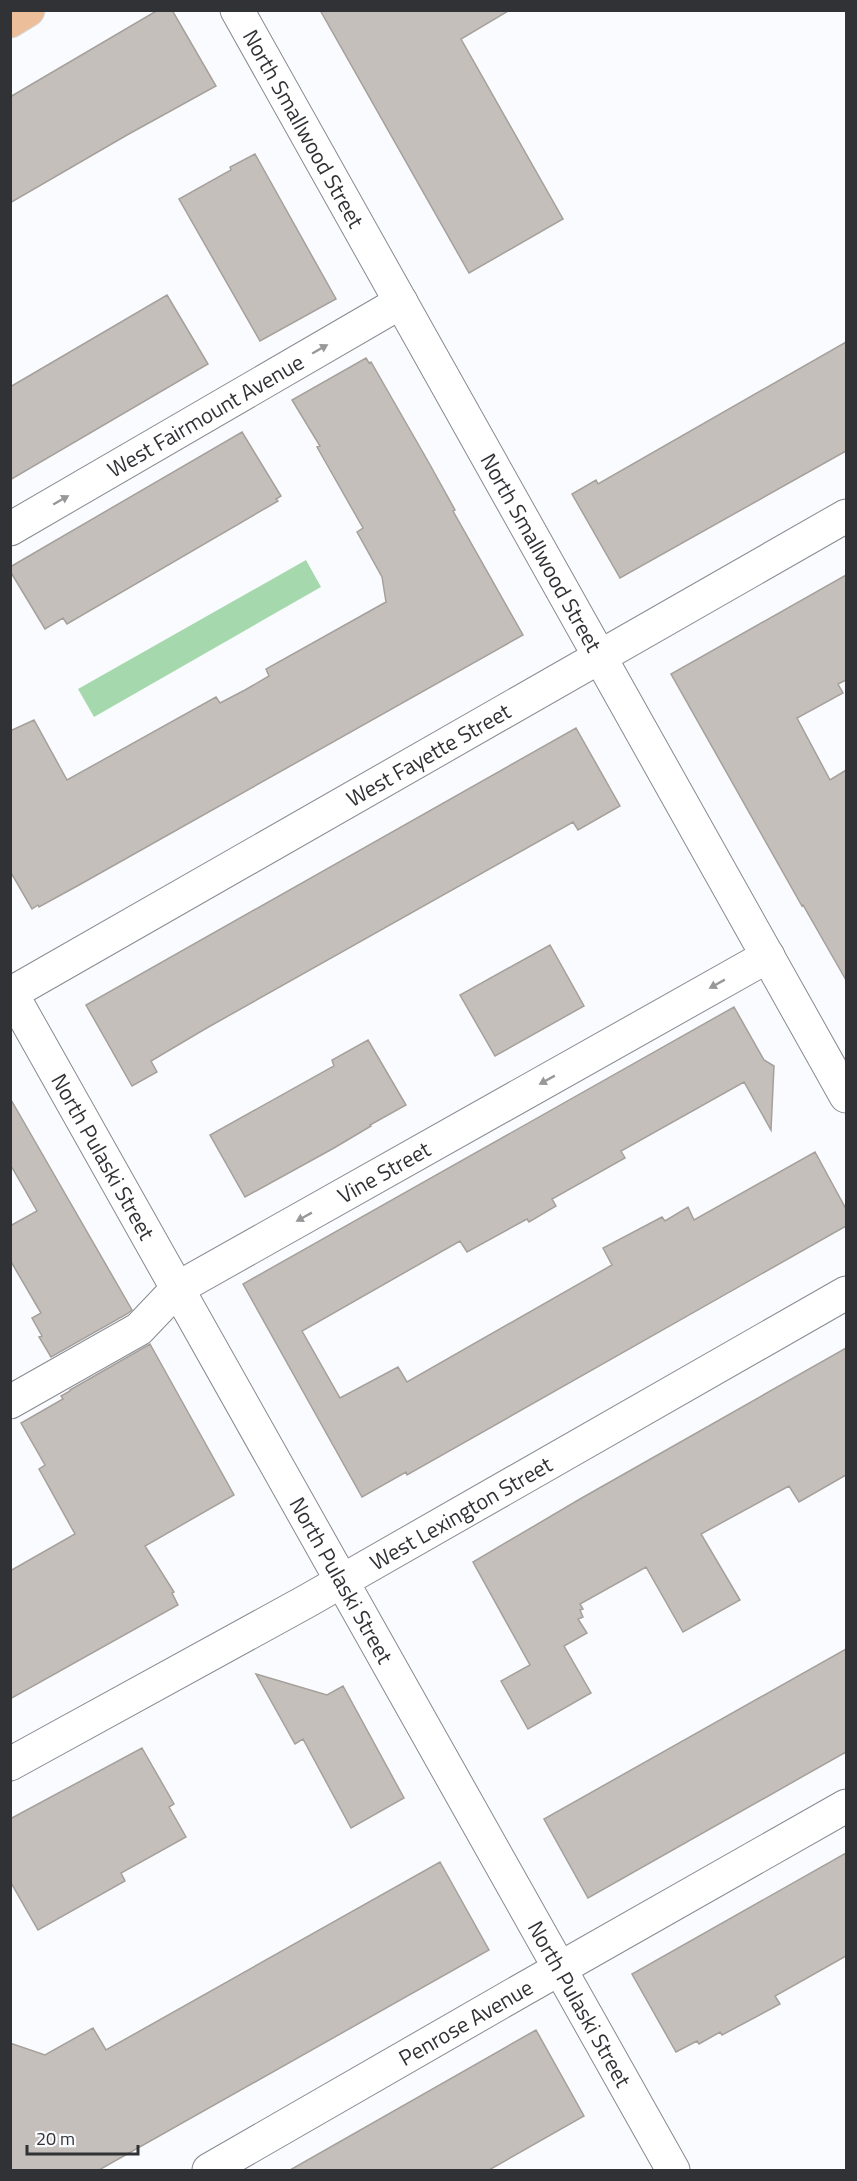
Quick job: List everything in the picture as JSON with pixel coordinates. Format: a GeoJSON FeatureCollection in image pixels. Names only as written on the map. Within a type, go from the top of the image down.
{"type":"FeatureCollection","features":[{"type":"Feature","properties":{"kind":"main road"},"geometry":{"type":"LineString","coordinates":[[10,21],[28,10]]}},
{"type":"Feature","properties":{"kind":"street","name":"North Smallwood Street"},"geometry":{"type":"LineString","coordinates":[[237,10],[846,1096]]}},
{"type":"Feature","properties":{"kind":"street","name":"West Fairmount Avenue"},"geometry":{"type":"LineString","coordinates":[[10,529],[401,302]]}},
{"type":"Feature","properties":{"kind":"street","name":"West Fayette Street"},"geometry":{"type":"LineString","coordinates":[[11,993],[846,516]]}},
{"type":"Feature","properties":{"kind":"street","name":"Vine Street"},"geometry":{"type":"LineString","coordinates":[[10,1402],[139,1329],[178,1288],[768,956]]}},
{"type":"Feature","properties":{"kind":"street","name":"North Pulaski Street"},"geometry":{"type":"LineString","coordinates":[[11,993],[673,2170]]}},
{"type":"Feature","properties":{"kind":"street","name":"West Lexington Street"},"geometry":{"type":"LineString","coordinates":[[10,1764],[342,1581],[846,1293]]}},
{"type":"Feature","properties":{"kind":"street","name":"Penrose Avenue"},"geometry":{"type":"LineString","coordinates":[[209,2170],[846,1806]]}},
{"type":"Feature","properties":{"kind":"green space"},"geometry":{"type":"Polygon","coordinates":[[[306,560],[321,587],[94,717],[78,689],[306,560]]]}},
{"type":"Feature","properties":{"kind":"building"},"geometry":{"type":"Polygon","coordinates":[[[158,10],[172,10],[216,86],[10,203],[10,97],[158,10]]]}},
{"type":"Feature","properties":{"kind":"building"},"geometry":{"type":"Polygon","coordinates":[[[320,10],[510,10],[461,39],[563,219],[469,273],[320,10]]]}},
{"type":"Feature","properties":{"kind":"building"},"geometry":{"type":"Polygon","coordinates":[[[255,154],[336,299],[260,341],[179,199],[255,154]]]}},
{"type":"Feature","properties":{"kind":"building"},"geometry":{"type":"Polygon","coordinates":[[[167,295],[208,364],[10,480],[10,387],[167,295]]]}},
{"type":"Feature","properties":{"kind":"building"},"geometry":{"type":"Polygon","coordinates":[[[846,342],[846,451],[620,578],[572,494],[596,480],[598,484],[846,342]]]}},
{"type":"Feature","properties":{"kind":"building"},"geometry":{"type":"Polygon","coordinates":[[[366,358],[369,363],[371,362],[429,463],[455,510],[453,511],[523,635],[79,885],[32,909],[10,871],[10,731],[34,720],[67,780],[216,697],[220,703],[245,690],[269,676],[266,669],[386,602],[382,577],[357,532],[363,528],[317,447],[320,446],[292,400],[366,358]]]}},
{"type":"Feature","properties":{"kind":"building"},"geometry":{"type":"Polygon","coordinates":[[[242,432],[281,496],[276,499],[278,501],[67,624],[63,618],[45,629],[10,571],[10,567],[242,432]]]}},
{"type":"Feature","properties":{"kind":"building"},"geometry":{"type":"Polygon","coordinates":[[[846,575],[846,680],[838,684],[843,693],[797,718],[830,780],[846,770],[846,980],[671,674],[846,575]]]}},
{"type":"Feature","properties":{"kind":"building"},"geometry":{"type":"Polygon","coordinates":[[[576,728],[620,806],[578,830],[573,822],[205,1029],[151,1061],[157,1072],[132,1086],[86,1005],[576,728]]]}},
{"type":"Feature","properties":{"kind":"building"},"geometry":{"type":"Polygon","coordinates":[[[550,945],[584,1006],[495,1056],[460,995],[550,945]]]}},
{"type":"Feature","properties":{"kind":"building"},"geometry":{"type":"Polygon","coordinates":[[[734,1007],[764,1060],[774,1066],[771,1130],[744,1082],[621,1151],[625,1158],[552,1199],[556,1206],[529,1222],[527,1219],[467,1252],[460,1241],[302,1331],[340,1398],[398,1367],[407,1382],[612,1265],[603,1248],[662,1217],[665,1221],[688,1207],[694,1220],[815,1152],[846,1209],[846,1226],[407,1475],[406,1472],[362,1497],[243,1284],[734,1007]]]}},
{"type":"Feature","properties":{"kind":"building"},"geometry":{"type":"Polygon","coordinates":[[[368,1040],[406,1105],[245,1197],[210,1135],[334,1066],[332,1060],[368,1040]]]}},
{"type":"Feature","properties":{"kind":"building"},"geometry":{"type":"Polygon","coordinates":[[[10,1098],[132,1310],[51,1357],[39,1337],[42,1336],[32,1318],[41,1313],[10,1260],[10,1226],[37,1211],[10,1164],[10,1098]]]}},
{"type":"Feature","properties":{"kind":"building"},"geometry":{"type":"Polygon","coordinates":[[[150,1344],[234,1495],[145,1546],[174,1592],[172,1593],[178,1605],[10,1699],[10,1571],[75,1534],[39,1469],[45,1465],[21,1423],[63,1399],[61,1396],[70,1390],[150,1344]]]}},
{"type":"Feature","properties":{"kind":"building"},"geometry":{"type":"Polygon","coordinates":[[[846,1348],[846,1475],[799,1502],[789,1486],[701,1534],[740,1600],[683,1632],[646,1567],[580,1604],[583,1617],[578,1619],[587,1633],[564,1646],[591,1693],[528,1729],[501,1681],[530,1665],[473,1562],[846,1348]]]}},
{"type":"Feature","properties":{"kind":"building"},"geometry":{"type":"Polygon","coordinates":[[[846,1649],[846,1752],[588,1898],[544,1819],[846,1649]]]}},
{"type":"Feature","properties":{"kind":"building"},"geometry":{"type":"Polygon","coordinates":[[[256,1674],[327,1695],[343,1686],[404,1798],[351,1828],[303,1739],[295,1744],[256,1674]]]}},
{"type":"Feature","properties":{"kind":"building"},"geometry":{"type":"Polygon","coordinates":[[[142,1748],[174,1804],[169,1807],[186,1837],[121,1873],[125,1881],[38,1930],[10,1881],[10,1819],[142,1748]]]}},
{"type":"Feature","properties":{"kind":"building"},"geometry":{"type":"Polygon","coordinates":[[[846,1853],[846,1956],[775,1996],[780,2004],[722,2035],[720,2032],[699,2044],[697,2041],[676,2052],[632,1974],[846,1853]]]}},
{"type":"Feature","properties":{"kind":"building"},"geometry":{"type":"Polygon","coordinates":[[[440,1862],[489,1950],[99,2170],[10,2170],[10,2043],[45,2055],[93,2028],[106,2050],[440,1862]]]}},
{"type":"Feature","properties":{"kind":"building"},"geometry":{"type":"Polygon","coordinates":[[[536,2030],[584,2116],[489,2170],[290,2170],[536,2030]]]}}]}
